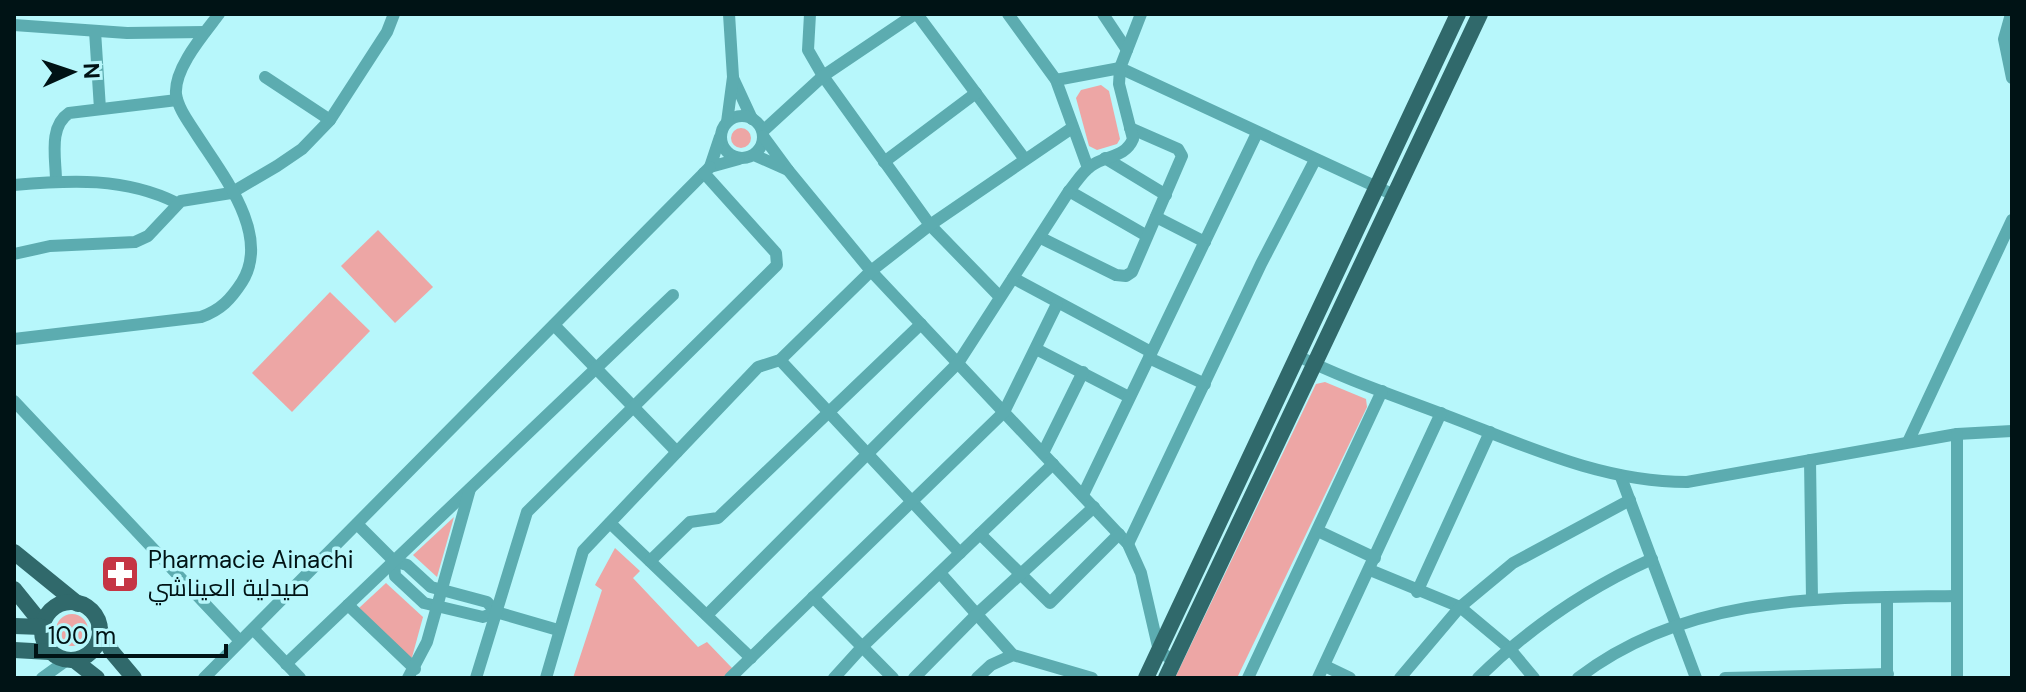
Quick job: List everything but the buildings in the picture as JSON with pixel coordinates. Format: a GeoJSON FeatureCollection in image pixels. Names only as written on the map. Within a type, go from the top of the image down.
{"type":"FeatureCollection","features":[{"type":"Feature","properties":{"kind":"main road"},"geometry":{"type":"LineString","coordinates":[[1146,678],[1458,14]]}},
{"type":"Feature","properties":{"kind":"main road"},"geometry":{"type":"LineString","coordinates":[[1170,673],[1480,14]]}},
{"type":"Feature","properties":{"kind":"main road"},"geometry":{"type":"LineString","coordinates":[[14,552],[35,572],[92,612],[126,675]]}},
{"type":"Feature","properties":{"kind":"main road"},"geometry":{"type":"LineString","coordinates":[[35,572],[15,590],[42,626]]}},
{"type":"Feature","properties":{"kind":"main road"},"geometry":{"type":"LineString","coordinates":[[78,604],[60,604],[46,616],[42,626],[43,640],[61,656],[97,678]]}},
{"type":"Feature","properties":{"kind":"main road"},"geometry":{"type":"LineString","coordinates":[[14,626],[42,626]]}},
{"type":"Feature","properties":{"kind":"main road"},"geometry":{"type":"LineString","coordinates":[[14,650],[61,656],[90,652],[99,628]]}},
{"type":"Feature","properties":{"kind":"street"},"geometry":{"type":"LineString","coordinates":[[14,339],[192,319],[221,308],[244,278],[254,249],[231,193],[177,100],[177,84],[182,71],[219,14]]}},
{"type":"Feature","properties":{"kind":"street"},"geometry":{"type":"LineString","coordinates":[[14,185],[56,181],[139,186],[177,203],[231,193],[302,149],[330,120],[387,32],[394,14]]}},
{"type":"Feature","properties":{"kind":"street"},"geometry":{"type":"LineString","coordinates":[[204,678],[707,170],[724,128],[733,77],[729,14]]}},
{"type":"Feature","properties":{"kind":"street"},"geometry":{"type":"LineString","coordinates":[[810,14],[808,50],[823,76],[930,225],[1000,297]]}},
{"type":"Feature","properties":{"kind":"street"},"geometry":{"type":"LineString","coordinates":[[754,155],[763,134],[823,76],[916,14],[1024,158]]}},
{"type":"Feature","properties":{"kind":"street"},"geometry":{"type":"LineString","coordinates":[[1008,14],[1056,80],[1088,168]]}},
{"type":"Feature","properties":{"kind":"street"},"geometry":{"type":"LineString","coordinates":[[1103,14],[1127,50]]}},
{"type":"Feature","properties":{"kind":"street"},"geometry":{"type":"LineString","coordinates":[[707,615],[958,363],[1069,191],[1088,168],[1105,158],[1123,153],[1129,147],[1133,139],[1119,84],[1120,68],[1141,14]]}},
{"type":"Feature","properties":{"kind":"street"},"geometry":{"type":"LineString","coordinates":[[2011,14],[2004,39],[2012,78]]}},
{"type":"Feature","properties":{"kind":"street"},"geometry":{"type":"LineString","coordinates":[[14,25],[95,31],[205,32]]}},
{"type":"Feature","properties":{"kind":"street"},"geometry":{"type":"LineString","coordinates":[[95,31],[100,109]]}},
{"type":"Feature","properties":{"kind":"street"},"geometry":{"type":"LineString","coordinates":[[1056,80],[1120,68],[1394,195]]}},
{"type":"Feature","properties":{"kind":"street"},"geometry":{"type":"LineString","coordinates":[[265,77],[330,120]]}},
{"type":"Feature","properties":{"kind":"street"},"geometry":{"type":"LineString","coordinates":[[733,77],[752,119],[788,170],[871,271],[1124,539],[1141,573],[1159,651],[1170,673]]}},
{"type":"Feature","properties":{"kind":"street"},"geometry":{"type":"LineString","coordinates":[[884,162],[976,93]]}},
{"type":"Feature","properties":{"kind":"street"},"geometry":{"type":"LineString","coordinates":[[56,181],[56,132],[60,119],[69,113],[177,100]]}},
{"type":"Feature","properties":{"kind":"street"},"geometry":{"type":"LineString","coordinates":[[724,128],[739,116],[752,119]]}},
{"type":"Feature","properties":{"kind":"street"},"geometry":{"type":"LineString","coordinates":[[724,128],[728,153],[740,159]]}},
{"type":"Feature","properties":{"kind":"street"},"geometry":{"type":"LineString","coordinates":[[546,678],[583,551],[758,367],[780,360],[871,271],[930,225],[1072,128]]}},
{"type":"Feature","properties":{"kind":"street"},"geometry":{"type":"LineString","coordinates":[[1041,238],[1123,276],[1132,272],[1180,167],[1181,152],[1130,128]]}},
{"type":"Feature","properties":{"kind":"street"},"geometry":{"type":"LineString","coordinates":[[1083,495],[1257,133]]}},
{"type":"Feature","properties":{"kind":"street"},"geometry":{"type":"LineString","coordinates":[[707,170],[754,155],[788,170]]}},
{"type":"Feature","properties":{"kind":"street"},"geometry":{"type":"LineString","coordinates":[[1105,158],[1166,195]]}},
{"type":"Feature","properties":{"kind":"street"},"geometry":{"type":"LineString","coordinates":[[980,534],[1050,603],[1124,539],[1205,384],[1261,264],[1315,160]]}},
{"type":"Feature","properties":{"kind":"street"},"geometry":{"type":"LineString","coordinates":[[476,678],[527,512],[775,269],[778,261],[776,253],[707,170]]}},
{"type":"Feature","properties":{"kind":"street"},"geometry":{"type":"LineString","coordinates":[[1069,191],[1147,236]]}},
{"type":"Feature","properties":{"kind":"street"},"geometry":{"type":"LineString","coordinates":[[14,254],[50,246],[135,242],[152,232],[177,203]]}},
{"type":"Feature","properties":{"kind":"street"},"geometry":{"type":"LineString","coordinates":[[1156,217],[1205,242]]}},
{"type":"Feature","properties":{"kind":"street"},"geometry":{"type":"LineString","coordinates":[[1908,442],[2011,222]]}},
{"type":"Feature","properties":{"kind":"street"},"geometry":{"type":"LineString","coordinates":[[1013,278],[1205,384]]}},
{"type":"Feature","properties":{"kind":"street"},"geometry":{"type":"LineString","coordinates":[[286,664],[673,295]]}},
{"type":"Feature","properties":{"kind":"street"},"geometry":{"type":"LineString","coordinates":[[730,678],[1004,412],[1057,304]]}},
{"type":"Feature","properties":{"kind":"street"},"geometry":{"type":"LineString","coordinates":[[650,561],[690,522],[718,518],[921,324]]}},
{"type":"Feature","properties":{"kind":"street"},"geometry":{"type":"LineString","coordinates":[[554,325],[677,452]]}},
{"type":"Feature","properties":{"kind":"street"},"geometry":{"type":"LineString","coordinates":[[1036,349],[1129,397]]}},
{"type":"Feature","properties":{"kind":"street"},"geometry":{"type":"LineString","coordinates":[[1296,355],[1564,461],[1621,477],[1687,482],[1957,434],[2012,431]]}},
{"type":"Feature","properties":{"kind":"street"},"geometry":{"type":"LineString","coordinates":[[780,360],[960,553]]}},
{"type":"Feature","properties":{"kind":"street"},"geometry":{"type":"LineString","coordinates":[[1043,453],[1083,372]]}},
{"type":"Feature","properties":{"kind":"street"},"geometry":{"type":"LineString","coordinates":[[1248,678],[1382,391]]}},
{"type":"Feature","properties":{"kind":"street"},"geometry":{"type":"LineString","coordinates":[[14,401],[240,641]]}},
{"type":"Feature","properties":{"kind":"street"},"geometry":{"type":"LineString","coordinates":[[1318,678],[1441,413]]}},
{"type":"Feature","properties":{"kind":"street"},"geometry":{"type":"LineString","coordinates":[[1417,592],[1490,432]]}},
{"type":"Feature","properties":{"kind":"street"},"geometry":{"type":"LineString","coordinates":[[1957,434],[1957,678]]}},
{"type":"Feature","properties":{"kind":"street"},"geometry":{"type":"LineString","coordinates":[[1810,460],[1812,599]]}},
{"type":"Feature","properties":{"kind":"street"},"geometry":{"type":"LineString","coordinates":[[834,678],[863,646],[1053,464]]}},
{"type":"Feature","properties":{"kind":"street"},"geometry":{"type":"LineString","coordinates":[[1621,477],[1696,678]]}},
{"type":"Feature","properties":{"kind":"street"},"geometry":{"type":"LineString","coordinates":[[348,605],[411,673],[438,606],[471,488]]}},
{"type":"Feature","properties":{"kind":"street"},"geometry":{"type":"LineString","coordinates":[[1400,678],[1460,607],[1534,550],[1630,500]]}},
{"type":"Feature","properties":{"kind":"street"},"geometry":{"type":"LineString","coordinates":[[914,678],[978,613],[1094,507]]}},
{"type":"Feature","properties":{"kind":"street"},"geometry":{"type":"LineString","coordinates":[[610,523],[751,658]]}},
{"type":"Feature","properties":{"kind":"street"},"geometry":{"type":"LineString","coordinates":[[357,524],[394,561],[407,565],[431,587],[487,602],[496,612],[558,630]]}},
{"type":"Feature","properties":{"kind":"street"},"geometry":{"type":"LineString","coordinates":[[1318,531],[1417,592],[1460,607],[1509,648],[1534,678]]}},
{"type":"Feature","properties":{"kind":"street"},"geometry":{"type":"LineString","coordinates":[[1478,678],[1509,648],[1563,606],[1652,559]]}},
{"type":"Feature","properties":{"kind":"street"},"geometry":{"type":"LineString","coordinates":[[394,561],[395,576],[424,603],[483,617],[496,612]]}},
{"type":"Feature","properties":{"kind":"street"},"geometry":{"type":"LineString","coordinates":[[940,573],[1013,655],[1092,678]]}},
{"type":"Feature","properties":{"kind":"street"},"geometry":{"type":"LineString","coordinates":[[1578,678],[1628,645],[1675,624],[1751,606],[1812,599],[1957,596]]}},
{"type":"Feature","properties":{"kind":"street"},"geometry":{"type":"LineString","coordinates":[[813,597],[893,678]]}},
{"type":"Feature","properties":{"kind":"street"},"geometry":{"type":"LineString","coordinates":[[1725,678],[1888,676],[1887,597]]}},
{"type":"Feature","properties":{"kind":"street"},"geometry":{"type":"LineString","coordinates":[[253,629],[300,678]]}},
{"type":"Feature","properties":{"kind":"street"},"geometry":{"type":"LineString","coordinates":[[977,678],[991,665],[1013,655]]}},
{"type":"Feature","properties":{"kind":"street"},"geometry":{"type":"LineString","coordinates":[[39,678],[61,656]]}},
{"type":"Feature","properties":{"kind":"street"},"geometry":{"type":"LineString","coordinates":[[1325,666],[1350,678]]}},
{"type":"Feature","properties":{"kind":"shaded area"},"geometry":{"type":"Polygon","coordinates":[[[1101,85],[1109,91],[1120,139],[1117,144],[1097,150],[1089,146],[1076,98],[1081,90],[1101,85]]]}},
{"type":"Feature","properties":{"kind":"shaded area"},"geometry":{"type":"Polygon","coordinates":[[[737,128],[745,128],[751,138],[745,148],[737,148],[731,142],[731,134],[737,128]]]}},
{"type":"Feature","properties":{"kind":"shaded area"},"geometry":{"type":"Polygon","coordinates":[[[378,230],[433,287],[395,323],[341,266],[378,230]]]}},
{"type":"Feature","properties":{"kind":"shaded area"},"geometry":{"type":"Polygon","coordinates":[[[330,292],[370,331],[292,412],[252,373],[330,292]]]}},
{"type":"Feature","properties":{"kind":"shaded area"},"geometry":{"type":"Polygon","coordinates":[[[1325,382],[1366,399],[1367,407],[1237,678],[1175,678],[1316,384],[1325,382]]]}},
{"type":"Feature","properties":{"kind":"shaded area"},"geometry":{"type":"Polygon","coordinates":[[[454,517],[437,577],[413,555],[454,517]]]}},
{"type":"Feature","properties":{"kind":"shaded area"},"geometry":{"type":"Polygon","coordinates":[[[615,548],[640,571],[633,578],[698,647],[707,642],[733,669],[722,678],[573,678],[602,590],[595,585],[615,548]]]}},
{"type":"Feature","properties":{"kind":"shaded area"},"geometry":{"type":"Polygon","coordinates":[[[386,583],[423,617],[411,661],[359,608],[386,583]]]}},
{"type":"Feature","properties":{"kind":"shaded area"},"geometry":{"type":"Polygon","coordinates":[[[72,614],[83,619],[88,630],[83,641],[72,646],[61,641],[56,630],[61,619],[72,614]]]}},
{"type":"Feature","properties":{"kind":"place","name":"Pharmacie Ainachi صيدلية العيناشي"},"geometry":{"type":"Point","coordinates":[120,574]}}]}
